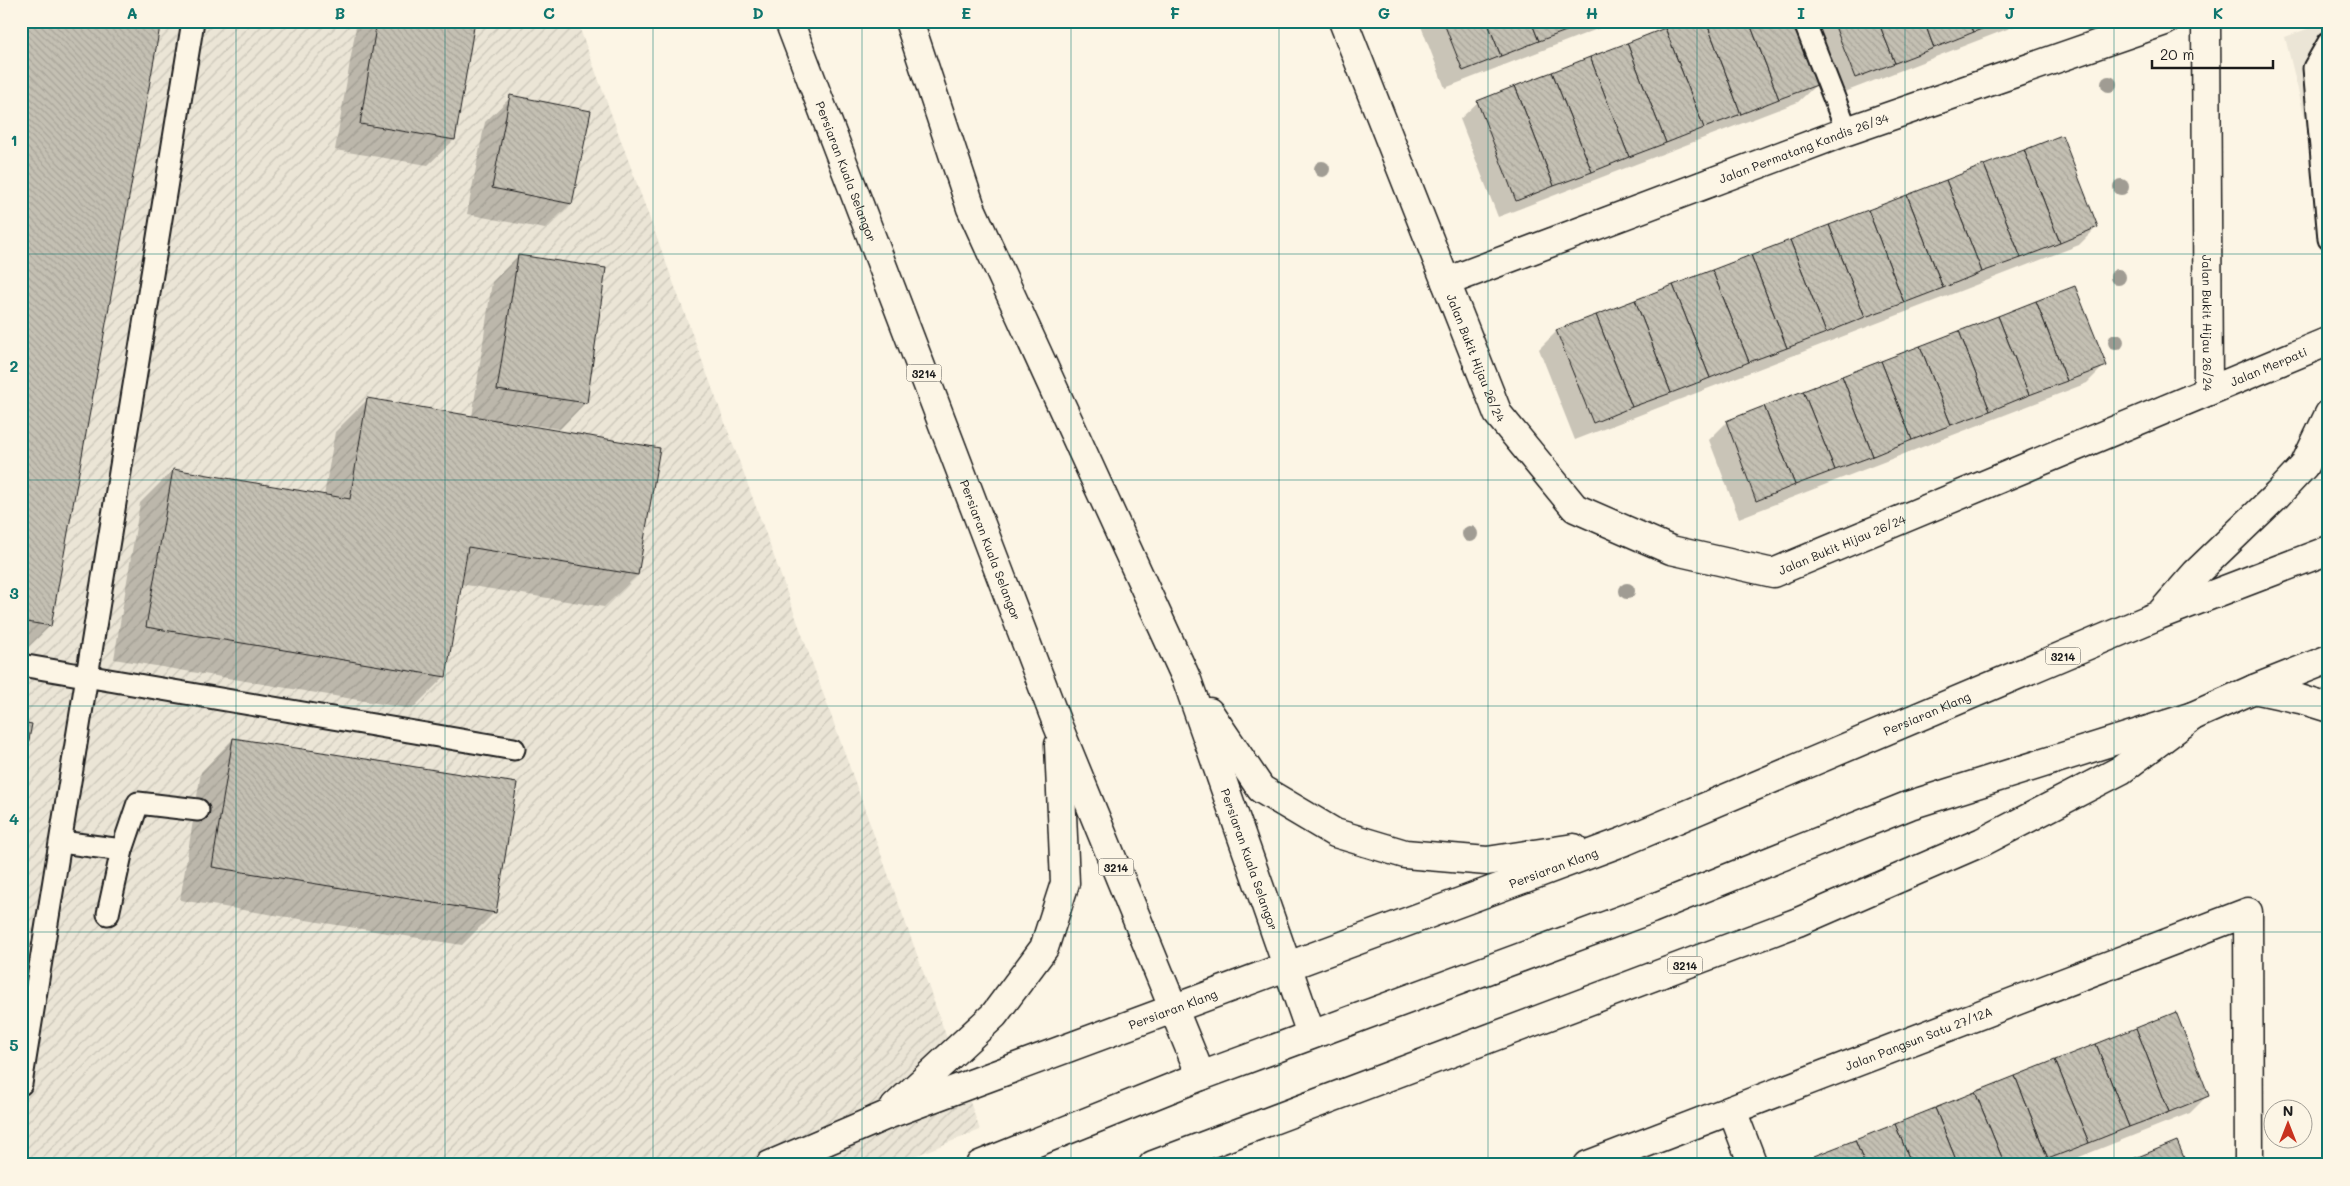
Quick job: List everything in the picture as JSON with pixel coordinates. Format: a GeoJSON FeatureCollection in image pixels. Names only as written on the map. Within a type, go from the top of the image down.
{"type":"FeatureCollection","features":[{"type":"Feature","properties":{"kind":"main road","name":"Persiaran Kuala Selangor"},"geometry":{"type":"LineString","coordinates":[[789,21],[1058,726],[1202,1076]]}},
{"type":"Feature","properties":{"kind":"main road","name":"Persiaran Kuala Selangor"},"geometry":{"type":"LineString","coordinates":[[909,21],[971,208],[1187,680],[1312,1034]]}},
{"type":"Feature","properties":{"kind":"main road","name":"Jalan Bukit Hijau 26/24"},"geometry":{"type":"LineString","coordinates":[[1343,21],[1498,414],[1575,508],[1670,550],[1773,572],[2208,391],[2206,21]]}},
{"type":"Feature","properties":{"kind":"main road","name":"Jalan Permatang Kandis 26/34"},"geometry":{"type":"LineString","coordinates":[[1446,282],[1847,131],[2165,21]]}},
{"type":"Feature","properties":{"kind":"main road","name":"Jalan Merpati"},"geometry":{"type":"LineString","coordinates":[[2208,391],[2329,341]]}},
{"type":"Feature","properties":{"kind":"main road"},"geometry":{"type":"LineString","coordinates":[[2158,616],[2196,573],[2277,495],[2304,466],[2329,414]]}},
{"type":"Feature","properties":{"kind":"main road","name":"Persiaran Klang"},"geometry":{"type":"LineString","coordinates":[[770,1165],[887,1115],[1625,841],[2158,616],[2329,550]]}},
{"type":"Feature","properties":{"kind":"main road","name":"3214"},"geometry":{"type":"LineString","coordinates":[[1153,1165],[1807,918],[1982,842],[2121,770],[2193,716],[2329,659]]}},
{"type":"Feature","properties":{"kind":"main road"},"geometry":{"type":"LineString","coordinates":[[1187,680],[1261,789],[1335,833],[1405,854],[1487,860],[1625,841]]}},
{"type":"Feature","properties":{"kind":"main road"},"geometry":{"type":"LineString","coordinates":[[2254,689],[2300,699],[2329,708]]}},
{"type":"Feature","properties":{"kind":"main road"},"geometry":{"type":"LineString","coordinates":[[980,1165],[1312,1034],[1651,909],[1910,805],[2193,716]]}},
{"type":"Feature","properties":{"kind":"main road"},"geometry":{"type":"LineString","coordinates":[[887,1115],[994,1015],[1044,948],[1065,883],[1058,726]]}},
{"type":"Feature","properties":{"kind":"main road","name":"Jalan Pangsun Satu 27/12A"},"geometry":{"type":"LineString","coordinates":[[1588,1165],[2248,912],[2249,1165]]}},
{"type":"Feature","properties":{"kind":"main road"},"geometry":{"type":"LineString","coordinates":[[1732,1110],[1753,1165]]}},
{"type":"Feature","properties":{"kind":"lane"},"geometry":{"type":"LineString","coordinates":[[21,1084],[192,21]]}},
{"type":"Feature","properties":{"kind":"lane"},"geometry":{"type":"LineString","coordinates":[[1804,21],[1847,131]]}},
{"type":"Feature","properties":{"kind":"lane"},"geometry":{"type":"LineString","coordinates":[[2329,42],[2314,68],[2329,239]]}},
{"type":"Feature","properties":{"kind":"lane"},"geometry":{"type":"LineString","coordinates":[[21,665],[514,749]]}},
{"type":"Feature","properties":{"kind":"lane"},"geometry":{"type":"LineString","coordinates":[[108,914],[122,850],[138,803],[198,810]]}},
{"type":"Feature","properties":{"kind":"lane"},"geometry":{"type":"LineString","coordinates":[[61,842],[122,850]]}},
{"type":"Feature","properties":{"kind":"shaded area"},"geometry":{"type":"Polygon","coordinates":[[[21,21],[577,21],[763,526],[980,1130],[892,1165],[21,1165],[21,21]]]}},
{"type":"Feature","properties":{"kind":"shaded area"},"geometry":{"type":"Polygon","coordinates":[[[2329,21],[2329,216],[2285,37],[2329,21]]]}},
{"type":"Feature","properties":{"kind":"building"},"geometry":{"type":"Polygon","coordinates":[[[21,21],[161,21],[51,626],[21,621],[21,21]]]}},
{"type":"Feature","properties":{"kind":"building"},"geometry":{"type":"Polygon","coordinates":[[[377,21],[475,21],[455,140],[360,124],[377,21]]]}},
{"type":"Feature","properties":{"kind":"building"},"geometry":{"type":"Polygon","coordinates":[[[1443,21],[1487,21],[1501,56],[1463,71],[1443,21]]]}},
{"type":"Feature","properties":{"kind":"building"},"geometry":{"type":"Polygon","coordinates":[[[1487,21],[1531,21],[1539,41],[1501,56],[1487,21]]]}},
{"type":"Feature","properties":{"kind":"building"},"geometry":{"type":"Polygon","coordinates":[[[1531,21],[1575,21],[1577,27],[1539,41],[1531,21]]]}},
{"type":"Feature","properties":{"kind":"building"},"geometry":{"type":"Polygon","coordinates":[[[1575,21],[1592,21],[1577,27],[1575,21]]]}},
{"type":"Feature","properties":{"kind":"building"},"geometry":{"type":"Polygon","coordinates":[[[1683,21],[1706,21],[1741,114],[1704,128],[1665,28],[1683,21]]]}},
{"type":"Feature","properties":{"kind":"building"},"geometry":{"type":"Polygon","coordinates":[[[1706,21],[1749,21],[1779,99],[1741,114],[1706,21]]]}},
{"type":"Feature","properties":{"kind":"building"},"geometry":{"type":"Polygon","coordinates":[[[1749,21],[1792,21],[1817,85],[1779,99],[1749,21]]]}},
{"type":"Feature","properties":{"kind":"building"},"geometry":{"type":"Polygon","coordinates":[[[1833,21],[1878,21],[1895,63],[1855,78],[1833,21]]]}},
{"type":"Feature","properties":{"kind":"building"},"geometry":{"type":"Polygon","coordinates":[[[1878,21],[1924,21],[1934,48],[1895,63],[1878,21]]]}},
{"type":"Feature","properties":{"kind":"building"},"geometry":{"type":"Polygon","coordinates":[[[1924,21],[1969,21],[1974,32],[1934,48],[1924,21]]]}},
{"type":"Feature","properties":{"kind":"building"},"geometry":{"type":"Polygon","coordinates":[[[1969,21],[2002,21],[1974,32],[1969,21]]]}},
{"type":"Feature","properties":{"kind":"building"},"geometry":{"type":"Polygon","coordinates":[[[1665,28],[1704,128],[1666,143],[1627,43],[1665,28]]]}},
{"type":"Feature","properties":{"kind":"building"},"geometry":{"type":"Polygon","coordinates":[[[1627,43],[1666,143],[1629,157],[1590,57],[1627,43]]]}},
{"type":"Feature","properties":{"kind":"building"},"geometry":{"type":"Polygon","coordinates":[[[1590,57],[1629,157],[1592,172],[1552,72],[1590,57]]]}},
{"type":"Feature","properties":{"kind":"building"},"geometry":{"type":"Polygon","coordinates":[[[1552,72],[1592,172],[1554,186],[1515,86],[1552,72]]]}},
{"type":"Feature","properties":{"kind":"building"},"geometry":{"type":"Polygon","coordinates":[[[2329,72],[2329,99],[2320,74],[2329,72]]]}},
{"type":"Feature","properties":{"kind":"building"},"geometry":{"type":"Polygon","coordinates":[[[1515,86],[1554,186],[1516,201],[1477,101],[1515,86]]]}},
{"type":"Feature","properties":{"kind":"building"},"geometry":{"type":"Polygon","coordinates":[[[510,95],[591,111],[572,204],[492,188],[510,95]]]}},
{"type":"Feature","properties":{"kind":"building"},"geometry":{"type":"Polygon","coordinates":[[[2062,135],[2098,227],[2060,243],[2024,150],[2062,135]]]}},
{"type":"Feature","properties":{"kind":"building"},"geometry":{"type":"Polygon","coordinates":[[[2024,150],[2060,243],[2021,258],[1984,165],[2024,150]]]}},
{"type":"Feature","properties":{"kind":"building"},"geometry":{"type":"Polygon","coordinates":[[[1984,165],[2021,258],[1982,272],[1946,180],[1984,165]]]}},
{"type":"Feature","properties":{"kind":"building"},"geometry":{"type":"Polygon","coordinates":[[[1946,180],[1982,272],[1943,288],[1907,195],[1946,180]]]}},
{"type":"Feature","properties":{"kind":"building"},"geometry":{"type":"Polygon","coordinates":[[[1907,195],[1943,288],[1904,303],[1868,210],[1907,195]]]}},
{"type":"Feature","properties":{"kind":"building"},"geometry":{"type":"Polygon","coordinates":[[[1868,210],[1904,303],[1865,317],[1829,225],[1868,210]]]}},
{"type":"Feature","properties":{"kind":"building"},"geometry":{"type":"Polygon","coordinates":[[[1829,225],[1865,317],[1826,333],[1790,240],[1829,225]]]}},
{"type":"Feature","properties":{"kind":"building"},"geometry":{"type":"Polygon","coordinates":[[[1790,240],[1826,333],[1787,348],[1751,255],[1790,240]]]}},
{"type":"Feature","properties":{"kind":"building"},"geometry":{"type":"Polygon","coordinates":[[[518,255],[606,268],[587,403],[497,390],[518,255]]]}},
{"type":"Feature","properties":{"kind":"building"},"geometry":{"type":"Polygon","coordinates":[[[1751,255],[1787,348],[1749,362],[1712,270],[1751,255]]]}},
{"type":"Feature","properties":{"kind":"building"},"geometry":{"type":"Polygon","coordinates":[[[1712,270],[1749,362],[1710,378],[1673,285],[1712,270]]]}},
{"type":"Feature","properties":{"kind":"building"},"geometry":{"type":"Polygon","coordinates":[[[1673,285],[1710,378],[1671,393],[1635,300],[1673,285]]]}},
{"type":"Feature","properties":{"kind":"building"},"geometry":{"type":"Polygon","coordinates":[[[2075,286],[2107,366],[2067,381],[2036,301],[2075,286]]]}},
{"type":"Feature","properties":{"kind":"building"},"geometry":{"type":"Polygon","coordinates":[[[1635,300],[1671,393],[1632,407],[1596,315],[1635,300]]]}},
{"type":"Feature","properties":{"kind":"building"},"geometry":{"type":"Polygon","coordinates":[[[2036,301],[2067,381],[2029,395],[1998,316],[2036,301]]]}},
{"type":"Feature","properties":{"kind":"building"},"geometry":{"type":"Polygon","coordinates":[[[1596,315],[1632,407],[1593,423],[1556,330],[1596,315]]]}},
{"type":"Feature","properties":{"kind":"building"},"geometry":{"type":"Polygon","coordinates":[[[1998,316],[2029,395],[1990,411],[1959,331],[1998,316]]]}},
{"type":"Feature","properties":{"kind":"building"},"geometry":{"type":"Polygon","coordinates":[[[1959,331],[1990,411],[1951,425],[1920,346],[1959,331]]]}},
{"type":"Feature","properties":{"kind":"building"},"geometry":{"type":"Polygon","coordinates":[[[1920,346],[1951,425],[1912,440],[1881,361],[1920,346]]]}},
{"type":"Feature","properties":{"kind":"building"},"geometry":{"type":"Polygon","coordinates":[[[1881,361],[1912,440],[1873,456],[1842,376],[1881,361]]]}},
{"type":"Feature","properties":{"kind":"building"},"geometry":{"type":"Polygon","coordinates":[[[1842,376],[1873,456],[1835,470],[1803,391],[1842,376]]]}},
{"type":"Feature","properties":{"kind":"building"},"geometry":{"type":"Polygon","coordinates":[[[1803,391],[1835,470],[1795,485],[1764,406],[1803,391]]]}},
{"type":"Feature","properties":{"kind":"building"},"geometry":{"type":"Polygon","coordinates":[[[367,398],[660,448],[638,575],[468,547],[446,677],[146,627],[173,469],[350,499],[367,398]]]}},
{"type":"Feature","properties":{"kind":"building"},"geometry":{"type":"Polygon","coordinates":[[[1764,406],[1795,485],[1756,501],[1726,421],[1764,406]]]}},
{"type":"Feature","properties":{"kind":"building"},"geometry":{"type":"Polygon","coordinates":[[[21,722],[32,724],[21,781],[21,722]]]}},
{"type":"Feature","properties":{"kind":"building"},"geometry":{"type":"Polygon","coordinates":[[[233,738],[517,783],[496,913],[212,867],[233,738]]]}},
{"type":"Feature","properties":{"kind":"building"},"geometry":{"type":"Polygon","coordinates":[[[2176,1012],[2209,1096],[2169,1112],[2136,1028],[2176,1012]]]}},
{"type":"Feature","properties":{"kind":"building"},"geometry":{"type":"Polygon","coordinates":[[[2136,1028],[2169,1112],[2129,1127],[2096,1044],[2136,1028]]]}},
{"type":"Feature","properties":{"kind":"building"},"geometry":{"type":"Polygon","coordinates":[[[2096,1044],[2129,1127],[2089,1143],[2055,1060],[2096,1044]]]}},
{"type":"Feature","properties":{"kind":"building"},"geometry":{"type":"Polygon","coordinates":[[[2055,1060],[2089,1143],[2048,1159],[2015,1076],[2055,1060]]]}},
{"type":"Feature","properties":{"kind":"building"},"geometry":{"type":"Polygon","coordinates":[[[2015,1076],[2048,1159],[2034,1165],[2005,1165],[1975,1092],[2015,1076]]]}},
{"type":"Feature","properties":{"kind":"building"},"geometry":{"type":"Polygon","coordinates":[[[1975,1092],[2005,1165],[1958,1165],[1935,1108],[1975,1092]]]}},
{"type":"Feature","properties":{"kind":"building"},"geometry":{"type":"Polygon","coordinates":[[[1935,1108],[1958,1165],[1912,1165],[1895,1124],[1935,1108]]]}},
{"type":"Feature","properties":{"kind":"building"},"geometry":{"type":"Polygon","coordinates":[[[1895,1124],[1912,1165],[1865,1165],[1855,1140],[1895,1124]]]}},
{"type":"Feature","properties":{"kind":"building"},"geometry":{"type":"Polygon","coordinates":[[[1855,1140],[1865,1165],[1818,1165],[1814,1156],[1855,1140]]]}},
{"type":"Feature","properties":{"kind":"building"},"geometry":{"type":"Polygon","coordinates":[[[2177,1141],[2187,1165],[2141,1165],[2138,1157],[2177,1141]]]}},
{"type":"Feature","properties":{"kind":"building"},"geometry":{"type":"Polygon","coordinates":[[[2138,1157],[2141,1165],[2116,1165],[2138,1157]]]}},
{"type":"Feature","properties":{"kind":"tram line"},"geometry":{"type":"LineString","coordinates":[[2324,1165],[2329,1036]]}}]}
